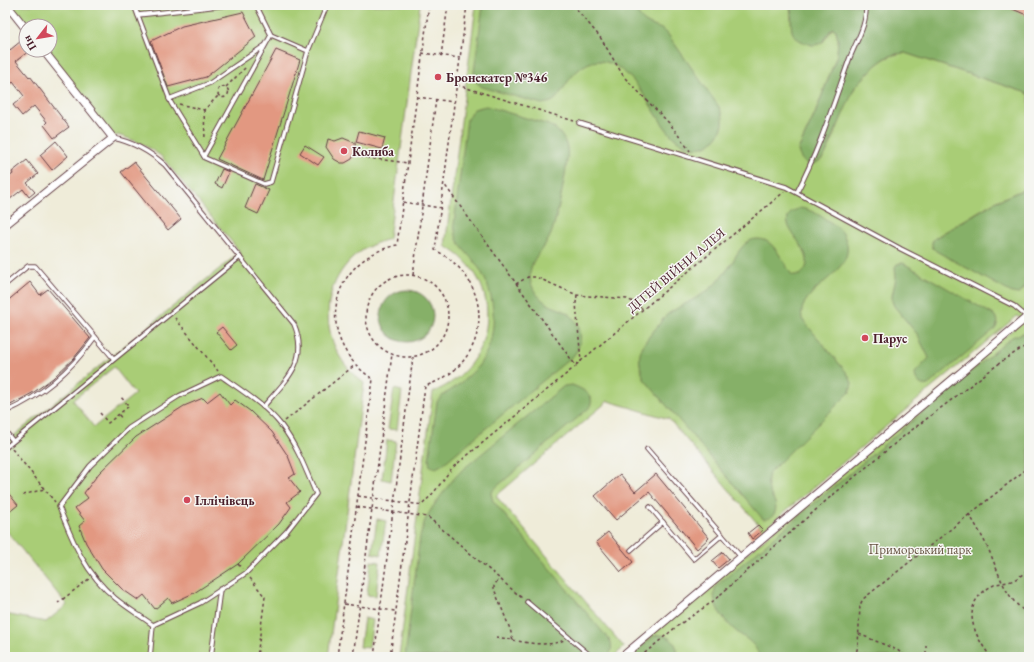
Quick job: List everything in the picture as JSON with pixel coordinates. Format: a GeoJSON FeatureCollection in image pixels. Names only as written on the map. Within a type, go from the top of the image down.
{"type":"FeatureCollection","features":[{"type":"Feature","properties":{"kind":"street"},"geometry":{"type":"LineString","coordinates":[[7,5],[18,19]]}},
{"type":"Feature","properties":{"kind":"street"},"geometry":{"type":"LineString","coordinates":[[5,225],[113,138],[49,58]]}},
{"type":"Feature","properties":{"kind":"street"},"geometry":{"type":"LineString","coordinates":[[622,657],[1028,317]]}},
{"type":"Feature","properties":{"kind":"lane"},"geometry":{"type":"LineString","coordinates":[[134,5],[170,101],[205,158],[264,184],[271,182],[308,51],[327,5]]}},
{"type":"Feature","properties":{"kind":"lane"},"geometry":{"type":"LineString","coordinates":[[138,15],[228,5]]}},
{"type":"Feature","properties":{"kind":"lane"},"geometry":{"type":"LineString","coordinates":[[256,5],[271,35],[308,51]]}},
{"type":"Feature","properties":{"kind":"lane"},"geometry":{"type":"LineString","coordinates":[[797,192],[812,162],[853,49],[864,27],[866,5]]}},
{"type":"Feature","properties":{"kind":"lane"},"geometry":{"type":"LineString","coordinates":[[204,156],[271,35]]}},
{"type":"Feature","properties":{"kind":"lane"},"geometry":{"type":"LineString","coordinates":[[170,101],[210,83],[264,46]]}},
{"type":"Feature","properties":{"kind":"lane"},"geometry":{"type":"LineString","coordinates":[[579,123],[788,188],[901,249],[1014,306],[1028,317]]}},
{"type":"Feature","properties":{"kind":"lane"},"geometry":{"type":"LineString","coordinates":[[113,138],[141,147],[165,164],[294,324],[298,337],[298,358],[293,371],[263,407]]}},
{"type":"Feature","properties":{"kind":"lane"},"geometry":{"type":"LineString","coordinates":[[5,448],[240,257]]}},
{"type":"Feature","properties":{"kind":"lane"},"geometry":{"type":"LineString","coordinates":[[5,285],[28,266],[35,266],[114,359]]}},
{"type":"Feature","properties":{"kind":"lane"},"geometry":{"type":"LineString","coordinates":[[5,412],[36,395],[62,376],[96,337]]}},
{"type":"Feature","properties":{"kind":"lane"},"geometry":{"type":"LineString","coordinates":[[221,376],[258,402],[280,425],[298,451],[316,494],[287,531],[246,573],[200,602],[154,624],[115,598],[93,576],[76,548],[59,507],[90,466],[129,428],[179,396],[221,376]]}},
{"type":"Feature","properties":{"kind":"lane"},"geometry":{"type":"LineString","coordinates":[[5,431],[13,441]]}},
{"type":"Feature","properties":{"kind":"lane"},"geometry":{"type":"LineString","coordinates":[[647,449],[742,558]]}},
{"type":"Feature","properties":{"kind":"lane"},"geometry":{"type":"LineString","coordinates":[[650,507],[694,559],[722,535]]}},
{"type":"Feature","properties":{"kind":"lane"},"geometry":{"type":"LineString","coordinates":[[631,550],[663,522]]}},
{"type":"Feature","properties":{"kind":"lane"},"geometry":{"type":"LineString","coordinates":[[211,657],[220,589]]}},
{"type":"Feature","properties":{"kind":"lane"},"geometry":{"type":"LineString","coordinates":[[527,602],[592,657]]}},
{"type":"Feature","properties":{"kind":"lane"},"geometry":{"type":"LineString","coordinates":[[150,657],[154,624]]}},
{"type":"Feature","properties":{"kind":"path"},"geometry":{"type":"LineString","coordinates":[[337,657],[373,379],[354,364],[345,352],[338,333],[336,313],[339,294],[348,276],[361,261],[378,251],[397,245],[429,5]]}},
{"type":"Feature","properties":{"kind":"path"},"geometry":{"type":"LineString","coordinates":[[441,56],[448,5]]}},
{"type":"Feature","properties":{"kind":"path"},"geometry":{"type":"LineString","coordinates":[[390,657],[425,386],[443,379],[459,367],[466,359],[478,332],[479,312],[477,297],[471,283],[466,275],[452,260],[435,250],[467,5]]}},
{"type":"Feature","properties":{"kind":"path"},"geometry":{"type":"LineString","coordinates":[[573,5],[600,37],[624,77],[670,124],[696,159]]}},
{"type":"Feature","properties":{"kind":"path"},"geometry":{"type":"LineString","coordinates":[[422,53],[460,58]]}},
{"type":"Feature","properties":{"kind":"path"},"geometry":{"type":"LineString","coordinates":[[226,87],[250,62]]}},
{"type":"Feature","properties":{"kind":"path"},"geometry":{"type":"LineString","coordinates":[[456,85],[579,123]]}},
{"type":"Feature","properties":{"kind":"path"},"geometry":{"type":"LineString","coordinates":[[219,95],[217,92],[218,88],[221,86],[226,87]]}},
{"type":"Feature","properties":{"kind":"path"},"geometry":{"type":"LineString","coordinates":[[219,95],[222,97],[227,95],[228,90],[226,87]]}},
{"type":"Feature","properties":{"kind":"path"},"geometry":{"type":"LineString","coordinates":[[206,152],[204,110],[219,95]]}},
{"type":"Feature","properties":{"kind":"path"},"geometry":{"type":"LineString","coordinates":[[417,97],[454,102]]}},
{"type":"Feature","properties":{"kind":"path"},"geometry":{"type":"LineString","coordinates":[[413,275],[436,99]]}},
{"type":"Feature","properties":{"kind":"path"},"geometry":{"type":"LineString","coordinates":[[170,101],[204,110]]}},
{"type":"Feature","properties":{"kind":"path"},"geometry":{"type":"LineString","coordinates":[[361,157],[408,163]]}},
{"type":"Feature","properties":{"kind":"path"},"geometry":{"type":"LineString","coordinates":[[444,184],[515,284],[576,366]]}},
{"type":"Feature","properties":{"kind":"path","name":"ДІТЕЙ ВІЙНИ АЛЕЯ"},"geometry":{"type":"LineString","coordinates":[[410,504],[422,505],[435,492],[452,468],[788,188]]}},
{"type":"Feature","properties":{"kind":"path"},"geometry":{"type":"LineString","coordinates":[[403,202],[441,208]]}},
{"type":"Feature","properties":{"kind":"path"},"geometry":{"type":"LineString","coordinates":[[413,275],[426,280],[438,288],[446,301],[449,315],[447,329],[440,342],[430,351],[423,355],[402,357],[392,354],[377,344],[369,332],[366,318],[368,304],[375,291],[385,282],[398,276],[413,275]]}},
{"type":"Feature","properties":{"kind":"path"},"geometry":{"type":"LineString","coordinates":[[515,284],[528,277],[536,277],[577,294],[627,299],[643,309]]}},
{"type":"Feature","properties":{"kind":"path"},"geometry":{"type":"LineString","coordinates":[[577,294],[576,303],[581,362]]}},
{"type":"Feature","properties":{"kind":"path"},"geometry":{"type":"LineString","coordinates":[[171,313],[221,376]]}},
{"type":"Feature","properties":{"kind":"path"},"geometry":{"type":"LineString","coordinates":[[640,657],[676,627],[712,602],[828,499],[904,436],[1005,359],[1029,344]]}},
{"type":"Feature","properties":{"kind":"path"},"geometry":{"type":"LineString","coordinates":[[353,657],[392,354]]}},
{"type":"Feature","properties":{"kind":"path"},"geometry":{"type":"LineString","coordinates":[[374,657],[413,357]]}},
{"type":"Feature","properties":{"kind":"path"},"geometry":{"type":"LineString","coordinates":[[280,425],[354,364]]}},
{"type":"Feature","properties":{"kind":"path"},"geometry":{"type":"LineString","coordinates":[[100,413],[108,423],[119,415],[129,406],[120,396]]}},
{"type":"Feature","properties":{"kind":"path"},"geometry":{"type":"LineString","coordinates":[[119,415],[122,419]]}},
{"type":"Feature","properties":{"kind":"path"},"geometry":{"type":"LineString","coordinates":[[9,445],[59,507]]}},
{"type":"Feature","properties":{"kind":"path"},"geometry":{"type":"LineString","coordinates":[[855,657],[858,646],[860,605],[863,599],[1029,466]]}},
{"type":"Feature","properties":{"kind":"path"},"geometry":{"type":"LineString","coordinates":[[23,495],[44,489]]}},
{"type":"Feature","properties":{"kind":"path"},"geometry":{"type":"LineString","coordinates":[[358,496],[410,504]]}},
{"type":"Feature","properties":{"kind":"path"},"geometry":{"type":"LineString","coordinates":[[356,506],[428,517],[527,602]]}},
{"type":"Feature","properties":{"kind":"path"},"geometry":{"type":"LineString","coordinates":[[969,514],[982,538],[1002,583],[1013,601],[1029,614]]}},
{"type":"Feature","properties":{"kind":"path"},"geometry":{"type":"LineString","coordinates":[[238,564],[265,597],[257,657]]}},
{"type":"Feature","properties":{"kind":"path"},"geometry":{"type":"LineString","coordinates":[[991,657],[975,630],[971,615],[974,606],[983,593],[994,585],[1018,578],[1029,568]]}},
{"type":"Feature","properties":{"kind":"path"},"geometry":{"type":"LineString","coordinates":[[499,578],[494,586],[494,589],[513,640]]}},
{"type":"Feature","properties":{"kind":"path"},"geometry":{"type":"LineString","coordinates":[[58,603],[86,581]]}},
{"type":"Feature","properties":{"kind":"path"},"geometry":{"type":"LineString","coordinates":[[344,604],[396,611]]}},
{"type":"Feature","properties":{"kind":"path"},"geometry":{"type":"LineString","coordinates":[[859,634],[898,650],[907,657]]}},
{"type":"Feature","properties":{"kind":"path"},"geometry":{"type":"LineString","coordinates":[[496,637],[537,643],[554,643],[559,642],[568,636]]}},
{"type":"Feature","properties":{"kind":"path"},"geometry":{"type":"LineString","coordinates":[[926,644],[926,657]]}},
{"type":"Feature","properties":{"kind":"green space"},"geometry":{"type":"Polygon","coordinates":[[[7,5],[420,5],[389,239],[366,248],[348,263],[336,281],[329,302],[329,323],[334,345],[346,365],[364,383],[328,657],[5,657],[5,614],[46,622],[67,605],[5,529],[5,443],[240,252],[161,156],[145,146],[129,139],[117,135],[113,138],[49,58],[58,58],[58,18],[19,18],[7,5]],[[114,367],[73,400],[94,427],[135,394],[114,367]]]}},
{"type":"Feature","properties":{"kind":"green space"},"geometry":{"type":"Polygon","coordinates":[[[476,5],[790,5],[792,31],[823,42],[833,28],[836,30],[838,39],[837,55],[815,114],[798,150],[821,160],[830,144],[854,89],[874,67],[886,58],[895,55],[905,53],[1024,92],[1029,95],[1029,187],[994,202],[935,238],[932,242],[1023,290],[1029,280],[1029,657],[624,657],[1024,320],[1017,316],[763,530],[669,419],[608,401],[496,496],[624,647],[613,657],[399,657],[433,392],[455,380],[471,363],[482,343],[487,322],[486,300],[478,280],[465,261],[445,246],[476,5]]]}},
{"type":"Feature","properties":{"kind":"green space"},"geometry":{"type":"Polygon","coordinates":[[[483,5],[632,5],[638,15],[645,21],[667,33],[719,107],[723,118],[721,130],[717,137],[706,146],[693,147],[680,142],[665,128],[632,80],[622,70],[611,63],[598,61],[583,66],[571,78],[557,97],[549,103],[542,104],[482,87],[475,81],[474,72],[483,5]]]}},
{"type":"Feature","properties":{"kind":"green space"},"geometry":{"type":"Polygon","coordinates":[[[790,5],[1029,5],[1029,95],[1024,92],[905,53],[896,54],[887,57],[876,65],[855,87],[825,155],[817,162],[809,164],[802,160],[798,150],[815,114],[837,55],[838,39],[836,30],[833,28],[823,41],[818,44],[810,45],[800,41],[793,33],[790,5]]]}},
{"type":"Feature","properties":{"kind":"green space"},"geometry":{"type":"Polygon","coordinates":[[[486,106],[549,125],[558,131],[566,144],[566,165],[556,217],[549,239],[533,263],[530,279],[531,284],[540,298],[550,305],[562,310],[574,319],[580,330],[580,342],[574,355],[443,464],[436,468],[430,466],[429,460],[437,402],[476,369],[484,357],[489,345],[492,331],[492,303],[489,290],[477,265],[459,243],[454,224],[467,119],[474,109],[486,106]]]}},
{"type":"Feature","properties":{"kind":"green space"},"geometry":{"type":"Polygon","coordinates":[[[1029,187],[1029,280],[1023,290],[1018,294],[1012,293],[936,251],[932,247],[932,242],[935,238],[995,202],[1029,187]]]}},
{"type":"Feature","properties":{"kind":"green space"},"geometry":{"type":"Polygon","coordinates":[[[800,208],[813,212],[833,224],[840,230],[845,238],[847,250],[844,261],[837,271],[808,298],[802,308],[802,319],[847,373],[852,383],[850,392],[769,473],[769,490],[775,503],[776,510],[771,517],[763,519],[644,379],[641,370],[640,357],[643,346],[665,317],[713,286],[727,270],[741,248],[751,240],[757,239],[768,242],[780,255],[792,275],[800,275],[806,266],[806,257],[787,221],[790,214],[800,208]]]}},
{"type":"Feature","properties":{"kind":"green space"},"geometry":{"type":"Polygon","coordinates":[[[903,263],[994,315],[998,321],[996,328],[928,385],[920,384],[915,373],[929,358],[917,334],[894,306],[892,301],[896,278],[895,267],[897,264],[903,263]]]}},
{"type":"Feature","properties":{"kind":"green space"},"geometry":{"type":"Polygon","coordinates":[[[407,290],[417,292],[425,298],[431,306],[433,316],[431,326],[425,334],[417,340],[407,342],[397,340],[389,334],[383,326],[381,316],[383,306],[389,298],[397,292],[407,290]]]}},
{"type":"Feature","properties":{"kind":"green space","name":"Приморський парк"},"geometry":{"type":"Polygon","coordinates":[[[1023,333],[1029,333],[1029,657],[759,657],[754,645],[732,628],[719,611],[714,599],[716,586],[1012,337],[1023,333]]]}},
{"type":"Feature","properties":{"kind":"green space"},"geometry":{"type":"Polygon","coordinates":[[[572,385],[588,394],[591,400],[589,408],[494,489],[491,494],[493,501],[611,642],[611,652],[607,657],[405,657],[420,537],[425,520],[432,508],[462,470],[564,386],[572,385]]]}},
{"type":"Feature","properties":{"kind":"green space"},"geometry":{"type":"Polygon","coordinates":[[[394,389],[402,391],[397,430],[388,429],[394,389]]]}},
{"type":"Feature","properties":{"kind":"green space"},"geometry":{"type":"Polygon","coordinates":[[[387,440],[396,441],[391,481],[382,479],[387,440]]]}},
{"type":"Feature","properties":{"kind":"green space"},"geometry":{"type":"Polygon","coordinates":[[[377,519],[386,521],[381,555],[372,553],[377,519]]]}},
{"type":"Feature","properties":{"kind":"green space"},"geometry":{"type":"Polygon","coordinates":[[[371,561],[380,562],[376,596],[367,595],[371,561]]]}},
{"type":"Feature","properties":{"kind":"green space"},"geometry":{"type":"Polygon","coordinates":[[[364,618],[373,620],[369,648],[360,647],[364,618]]]}},
{"type":"Feature","properties":{"kind":"green space"},"geometry":{"type":"Polygon","coordinates":[[[660,635],[671,639],[677,649],[677,657],[629,657],[654,636],[660,635]]]}},
{"type":"Feature","properties":{"kind":"building"},"geometry":{"type":"Polygon","coordinates":[[[1003,5],[1029,5],[1029,16],[1003,5]]]}},
{"type":"Feature","properties":{"kind":"building"},"geometry":{"type":"Polygon","coordinates":[[[243,12],[256,37],[206,77],[168,87],[151,41],[182,26],[243,12]]]}},
{"type":"Feature","properties":{"kind":"building"},"geometry":{"type":"Polygon","coordinates":[[[5,43],[10,50],[18,43],[18,58],[20,58],[16,61],[29,77],[30,76],[69,127],[54,138],[44,125],[47,122],[34,106],[22,116],[13,105],[24,96],[13,82],[5,89],[5,43]]]}},
{"type":"Feature","properties":{"kind":"building"},"geometry":{"type":"Polygon","coordinates":[[[276,50],[300,60],[263,180],[217,159],[276,50]]]}},
{"type":"Feature","properties":{"kind":"building"},"geometry":{"type":"Polygon","coordinates":[[[359,131],[385,138],[382,149],[356,142],[359,131]]]}},
{"type":"Feature","properties":{"kind":"building"},"geometry":{"type":"Polygon","coordinates":[[[343,138],[355,143],[356,151],[352,159],[345,163],[341,163],[334,159],[326,147],[328,139],[335,141],[343,138]]]}},
{"type":"Feature","properties":{"kind":"building"},"geometry":{"type":"Polygon","coordinates":[[[56,141],[68,156],[52,170],[40,155],[56,141]]]}},
{"type":"Feature","properties":{"kind":"building"},"geometry":{"type":"Polygon","coordinates":[[[305,145],[324,157],[318,165],[300,153],[305,145]]]}},
{"type":"Feature","properties":{"kind":"building"},"geometry":{"type":"Polygon","coordinates":[[[27,160],[38,174],[27,183],[35,192],[29,197],[23,189],[5,203],[5,180],[13,174],[12,172],[27,160]]]}},
{"type":"Feature","properties":{"kind":"building"},"geometry":{"type":"Polygon","coordinates":[[[134,162],[181,219],[168,230],[121,172],[134,162]]]}},
{"type":"Feature","properties":{"kind":"building"},"geometry":{"type":"Polygon","coordinates":[[[222,169],[229,172],[222,188],[215,184],[222,169]]]}},
{"type":"Feature","properties":{"kind":"building"},"geometry":{"type":"Polygon","coordinates":[[[255,184],[269,190],[258,214],[245,208],[255,184]]]}},
{"type":"Feature","properties":{"kind":"building"},"geometry":{"type":"Polygon","coordinates":[[[30,282],[40,295],[48,289],[90,338],[74,358],[53,378],[34,392],[5,408],[5,303],[30,282]]]}},
{"type":"Feature","properties":{"kind":"building"},"geometry":{"type":"Polygon","coordinates":[[[222,327],[237,345],[231,350],[216,332],[222,327]]]}},
{"type":"Feature","properties":{"kind":"building"},"geometry":{"type":"Polygon","coordinates":[[[220,392],[230,405],[235,400],[250,411],[272,432],[288,456],[295,474],[289,478],[300,492],[287,502],[291,507],[279,524],[238,564],[194,593],[172,603],[168,598],[155,609],[144,595],[138,600],[122,589],[102,569],[86,543],[79,526],[85,521],[75,508],[88,498],[84,493],[99,473],[136,437],[184,406],[203,398],[207,402],[220,392]]]}},
{"type":"Feature","properties":{"kind":"building"},"geometry":{"type":"Polygon","coordinates":[[[620,474],[635,492],[656,474],[709,538],[697,549],[649,492],[616,520],[595,496],[620,474]]]}},
{"type":"Feature","properties":{"kind":"building"},"geometry":{"type":"Polygon","coordinates":[[[5,489],[18,505],[8,513],[5,510],[5,489]]]}},
{"type":"Feature","properties":{"kind":"building"},"geometry":{"type":"Polygon","coordinates":[[[758,525],[763,530],[752,539],[748,533],[758,525]]]}},
{"type":"Feature","properties":{"kind":"building"},"geometry":{"type":"Polygon","coordinates":[[[608,532],[633,562],[621,572],[596,542],[608,532]]]}},
{"type":"Feature","properties":{"kind":"building"},"geometry":{"type":"Polygon","coordinates":[[[723,552],[729,559],[718,568],[712,561],[723,552]]]}},
{"type":"Feature","properties":{"kind":"place","name":"Бронекатер №346"},"geometry":{"type":"Point","coordinates":[438,77]}},
{"type":"Feature","properties":{"kind":"place","name":"Колиба"},"geometry":{"type":"Point","coordinates":[344,151]}},
{"type":"Feature","properties":{"kind":"place","name":"Парус"},"geometry":{"type":"Point","coordinates":[865,338]}},
{"type":"Feature","properties":{"kind":"place","name":"Іллічівець"},"geometry":{"type":"Point","coordinates":[187,500]}}]}
